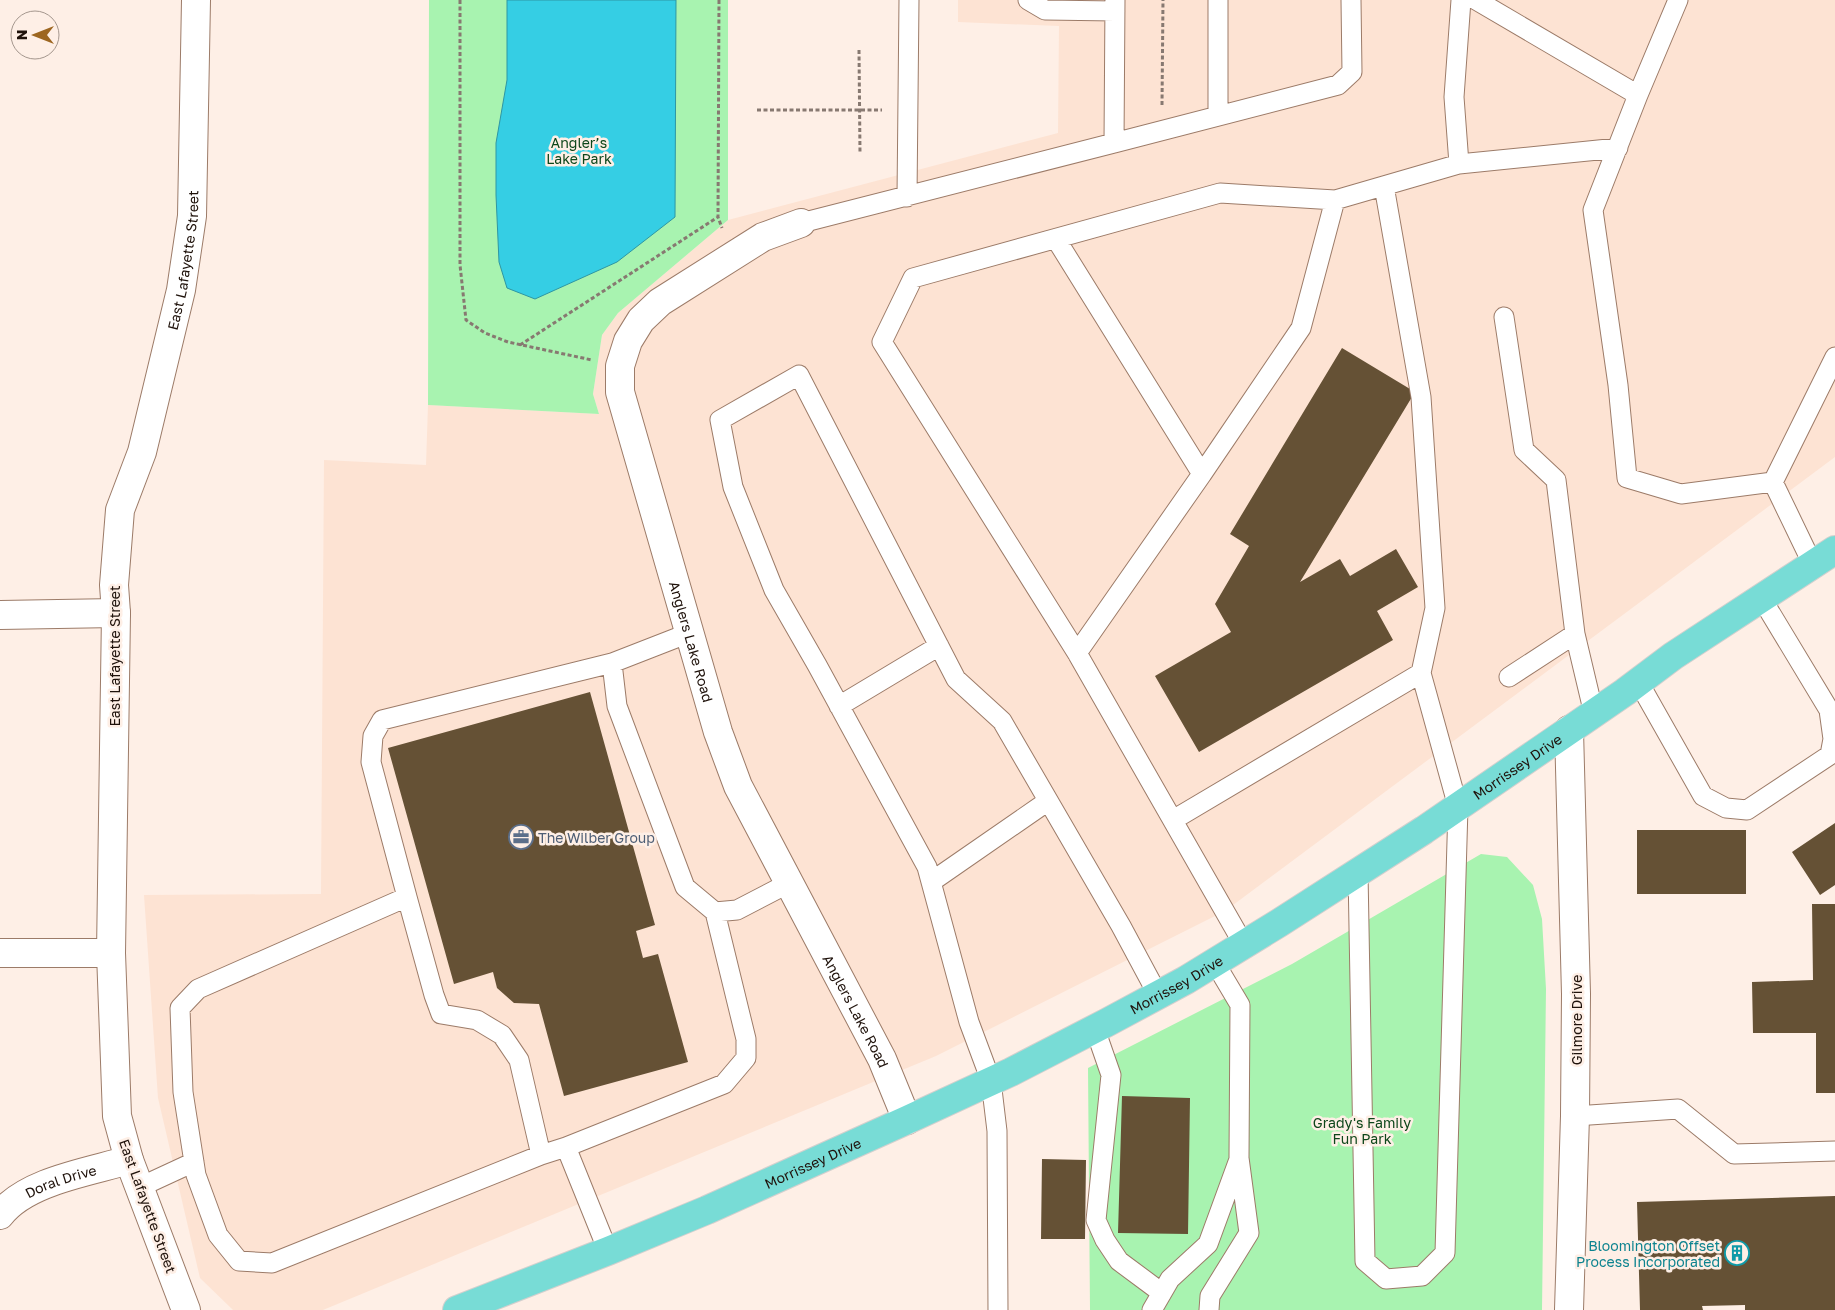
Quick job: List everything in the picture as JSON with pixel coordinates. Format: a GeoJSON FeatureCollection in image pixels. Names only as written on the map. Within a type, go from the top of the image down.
{"type":"FeatureCollection","features":[{"type":"Feature","properties":{"kind":"main road","name":"Morrissey Drive"},"geometry":{"type":"LineString","coordinates":[[461,1309],[707,1210],[907,1120],[992,1081],[1095,1029],[1215,964],[1458,806],[1639,683],[1673,656],[1762,600],[1824,557]]}},
{"type":"Feature","properties":{"kind":"street","name":"East Lafayette Street"},"geometry":{"type":"LineString","coordinates":[[186,1310],[129,1160],[117,1116],[112,952],[116,613],[114,585],[120,510],[142,452],[181,290],[192,216],[196,0]]}},
{"type":"Feature","properties":{"kind":"street","name":"Anglers Lake Road"},"geometry":{"type":"LineString","coordinates":[[801,223],[763,237],[660,302],[641,320],[628,341],[620,366],[620,392],[718,732],[738,786],[882,1059],[907,1120]]}},
{"type":"Feature","properties":{"kind":"street"},"geometry":{"type":"LineString","coordinates":[[0,615],[116,613]]}},
{"type":"Feature","properties":{"kind":"street","name":"Gilmore Drive"},"geometry":{"type":"LineString","coordinates":[[1569,730],[1576,994],[1570,1310]]}},
{"type":"Feature","properties":{"kind":"street"},"geometry":{"type":"LineString","coordinates":[[0,952],[112,952]]}},
{"type":"Feature","properties":{"kind":"street","name":"Doral Drive"},"geometry":{"type":"LineString","coordinates":[[0,1215],[20,1196],[39,1186],[129,1160]]}},
{"type":"Feature","properties":{"kind":"lane"},"geometry":{"type":"LineString","coordinates":[[907,197],[909,0]]}},
{"type":"Feature","properties":{"kind":"lane"},"geometry":{"type":"LineString","coordinates":[[1028,0],[1046,10],[1115,5],[1114,143]]}},
{"type":"Feature","properties":{"kind":"lane"},"geometry":{"type":"LineString","coordinates":[[1218,0],[1218,116]]}},
{"type":"Feature","properties":{"kind":"lane"},"geometry":{"type":"LineString","coordinates":[[801,223],[1338,85],[1352,72],[1351,0]]}},
{"type":"Feature","properties":{"kind":"lane"},"geometry":{"type":"LineString","coordinates":[[1460,164],[1454,97],[1462,0]]}},
{"type":"Feature","properties":{"kind":"lane"},"geometry":{"type":"LineString","coordinates":[[1476,0],[1638,95]]}},
{"type":"Feature","properties":{"kind":"lane"},"geometry":{"type":"LineString","coordinates":[[1678,0],[1593,210],[1618,385],[1627,478],[1681,494],[1774,482]]}},
{"type":"Feature","properties":{"kind":"lane"},"geometry":{"type":"LineString","coordinates":[[1244,945],[1077,653],[882,342],[912,278],[1220,194],[1334,200],[1460,164],[1618,148]]}},
{"type":"Feature","properties":{"kind":"lane"},"geometry":{"type":"LineString","coordinates":[[1358,872],[1365,1261],[1386,1279],[1422,1276],[1445,1253],[1458,806],[1421,674],[1435,608],[1421,397],[1384,186]]}},
{"type":"Feature","properties":{"kind":"lane"},"geometry":{"type":"LineString","coordinates":[[1077,653],[1301,328],[1334,200]]}},
{"type":"Feature","properties":{"kind":"lane"},"geometry":{"type":"LineString","coordinates":[[1056,239],[1202,474]]}},
{"type":"Feature","properties":{"kind":"lane"},"geometry":{"type":"LineString","coordinates":[[1504,317],[1524,450],[1556,480],[1575,634],[1594,714]]}},
{"type":"Feature","properties":{"kind":"lane"},"geometry":{"type":"LineString","coordinates":[[1774,482],[1835,357]]}},
{"type":"Feature","properties":{"kind":"lane"},"geometry":{"type":"LineString","coordinates":[[998,1310],[997,1131],[992,1081],[969,1022],[927,867],[840,706],[774,590],[733,487],[720,420],[799,375],[956,679],[1002,721],[1121,926],[1158,995]]}},
{"type":"Feature","properties":{"kind":"lane"},"geometry":{"type":"LineString","coordinates":[[1774,482],[1824,557]]}},
{"type":"Feature","properties":{"kind":"lane"},"geometry":{"type":"LineString","coordinates":[[1639,683],[1703,796],[1726,808],[1747,810],[1830,755],[1833,739],[1829,710],[1762,600]]}},
{"type":"Feature","properties":{"kind":"lane"},"geometry":{"type":"LineString","coordinates":[[541,1155],[519,1060],[502,1035],[477,1020],[441,1014],[434,995],[371,762],[372,736],[382,720],[612,663],[689,634]]}},
{"type":"Feature","properties":{"kind":"lane"},"geometry":{"type":"LineString","coordinates":[[1509,677],[1575,634]]}},
{"type":"Feature","properties":{"kind":"lane"},"geometry":{"type":"LineString","coordinates":[[840,706],[939,646]]}},
{"type":"Feature","properties":{"kind":"lane"},"geometry":{"type":"LineString","coordinates":[[407,897],[198,989],[180,1008],[183,1092],[196,1174],[218,1235],[238,1261],[272,1263],[724,1084],[746,1058],[746,1039],[714,912],[685,887],[617,706],[612,663]]}},
{"type":"Feature","properties":{"kind":"lane"},"geometry":{"type":"LineString","coordinates":[[1172,820],[1421,674]]}},
{"type":"Feature","properties":{"kind":"lane"},"geometry":{"type":"LineString","coordinates":[[931,882],[1048,801]]}},
{"type":"Feature","properties":{"kind":"lane"},"geometry":{"type":"LineString","coordinates":[[714,912],[737,910],[789,882]]}},
{"type":"Feature","properties":{"kind":"lane"},"geometry":{"type":"LineString","coordinates":[[1209,1310],[1210,1296],[1249,1233],[1239,1158],[1240,1005],[1215,964]]}},
{"type":"Feature","properties":{"kind":"lane"},"geometry":{"type":"LineString","coordinates":[[1095,1029],[1111,1075],[1096,1220],[1105,1240],[1119,1261],[1162,1293]]}},
{"type":"Feature","properties":{"kind":"lane"},"geometry":{"type":"LineString","coordinates":[[1575,1116],[1678,1109],[1734,1154],[1835,1151]]}},
{"type":"Feature","properties":{"kind":"lane"},"geometry":{"type":"LineString","coordinates":[[566,1147],[608,1251]]}},
{"type":"Feature","properties":{"kind":"lane"},"geometry":{"type":"LineString","coordinates":[[1152,1310],[1170,1279],[1208,1244],[1239,1158]]}},
{"type":"Feature","properties":{"kind":"lane"},"geometry":{"type":"LineString","coordinates":[[140,1187],[194,1162]]}},
{"type":"Feature","properties":{"kind":"path"},"geometry":{"type":"LineString","coordinates":[[460,0],[460,266],[466,320],[485,333],[520,345],[620,366]]}},
{"type":"Feature","properties":{"kind":"path"},"geometry":{"type":"LineString","coordinates":[[719,0],[718,217],[732,256]]}},
{"type":"Feature","properties":{"kind":"path"},"geometry":{"type":"LineString","coordinates":[[1162,130],[1163,0]]}},
{"type":"Feature","properties":{"kind":"path"},"geometry":{"type":"LineString","coordinates":[[858,50],[860,153]]}},
{"type":"Feature","properties":{"kind":"path"},"geometry":{"type":"LineString","coordinates":[[757,110],[908,109]]}},
{"type":"Feature","properties":{"kind":"path"},"geometry":{"type":"LineString","coordinates":[[520,345],[718,217]]}},
{"type":"Feature","properties":{"kind":"shaded area"},"geometry":{"type":"Polygon","coordinates":[[[958,0],[1835,0],[1835,457],[1225,911],[936,1056],[323,1310],[233,1310],[200,1278],[158,1098],[144,895],[321,894],[324,460],[426,465],[428,405],[599,414],[593,394],[602,335],[618,313],[728,220],[1058,133],[1059,26],[958,22],[958,0]]]}},
{"type":"Feature","properties":{"kind":"green space","name":"Angler’s Lake Park"},"geometry":{"type":"Polygon","coordinates":[[[429,0],[728,0],[728,220],[618,313],[602,335],[593,394],[599,414],[428,405],[429,0]]]}},
{"type":"Feature","properties":{"kind":"green space","name":"Grady's Family Fun Park"},"geometry":{"type":"Polygon","coordinates":[[[1481,854],[1507,857],[1533,885],[1542,919],[1546,989],[1542,1310],[1090,1310],[1088,1068],[1292,964],[1481,854]]]}},
{"type":"Feature","properties":{"kind":"water"},"geometry":{"type":"Polygon","coordinates":[[[507,0],[676,0],[675,217],[617,262],[535,299],[507,288],[499,262],[496,143],[507,80],[507,0]]]}},
{"type":"Feature","properties":{"kind":"building"},"geometry":{"type":"Polygon","coordinates":[[[1342,348],[1415,392],[1300,582],[1340,559],[1350,576],[1396,549],[1418,587],[1377,611],[1393,640],[1199,752],[1155,676],[1231,632],[1215,604],[1249,546],[1230,534],[1342,348]]]}},
{"type":"Feature","properties":{"kind":"building","name":"The Wilber Group"},"geometry":{"type":"Polygon","coordinates":[[[590,692],[655,925],[636,931],[643,958],[658,954],[688,1062],[564,1096],[539,1004],[514,1003],[497,988],[493,972],[454,984],[388,748],[590,692]]]}},
{"type":"Feature","properties":{"kind":"building"},"geometry":{"type":"Polygon","coordinates":[[[1835,823],[1835,885],[1820,895],[1792,852],[1835,823]]]}},
{"type":"Feature","properties":{"kind":"building"},"geometry":{"type":"Polygon","coordinates":[[[1637,830],[1746,830],[1746,894],[1637,894],[1637,830]]]}},
{"type":"Feature","properties":{"kind":"building"},"geometry":{"type":"Polygon","coordinates":[[[1812,904],[1835,904],[1835,1093],[1816,1093],[1816,1033],[1753,1033],[1752,982],[1813,980],[1812,904]]]}},
{"type":"Feature","properties":{"kind":"building"},"geometry":{"type":"Polygon","coordinates":[[[1122,1096],[1190,1098],[1188,1234],[1118,1233],[1122,1096]]]}},
{"type":"Feature","properties":{"kind":"building"},"geometry":{"type":"Polygon","coordinates":[[[1042,1159],[1086,1160],[1085,1239],[1041,1239],[1042,1159]]]}},
{"type":"Feature","properties":{"kind":"building","name":"Bloomington Offset Process Incorporated"},"geometry":{"type":"Polygon","coordinates":[[[1835,1196],[1835,1310],[1745,1310],[1745,1305],[1702,1306],[1703,1310],[1640,1310],[1637,1202],[1835,1196]]]}},
{"type":"Feature","properties":{"kind":"place","name":"The Wilber Group"},"geometry":{"type":"Point","coordinates":[521,837]}},
{"type":"Feature","properties":{"kind":"place","name":"Bloomington Offset Process Incorporated"},"geometry":{"type":"Point","coordinates":[1737,1253]}}]}
